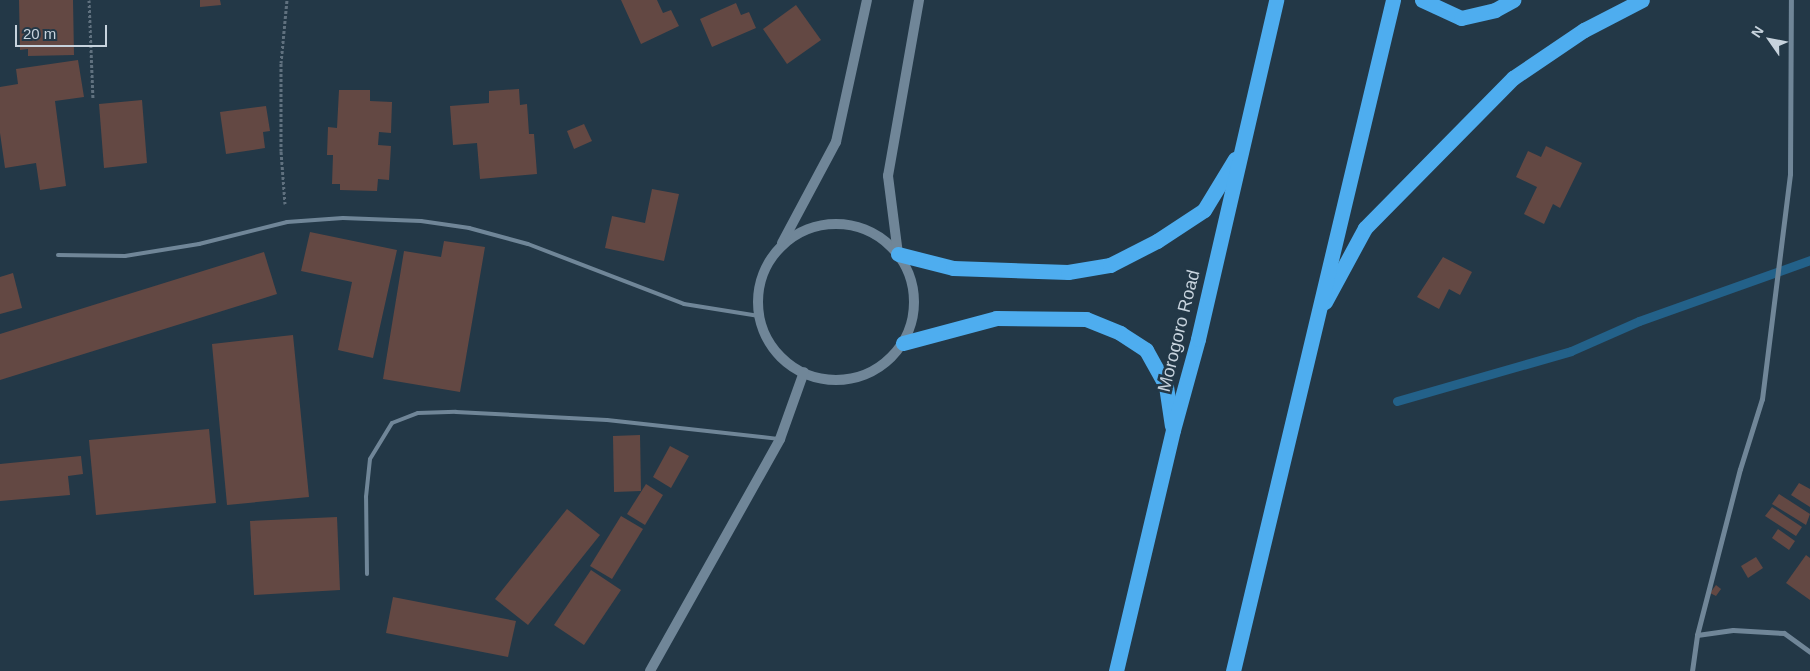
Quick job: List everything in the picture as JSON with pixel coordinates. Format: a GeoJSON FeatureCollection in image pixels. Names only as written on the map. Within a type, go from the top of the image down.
{"type":"FeatureCollection","features":[{"type":"Feature","properties":{"kind":"highway","name":"Morogoro Road"},"geometry":{"type":"LineString","coordinates":[[1116,671],[1173,430],[1198,339],[1276,0]]}},
{"type":"Feature","properties":{"kind":"highway"},"geometry":{"type":"LineString","coordinates":[[1233,671],[1315,320],[1393,0]]}},
{"type":"Feature","properties":{"kind":"highway"},"geometry":{"type":"LineString","coordinates":[[1422,0],[1461,18],[1496,10],[1513,0]]}},
{"type":"Feature","properties":{"kind":"highway"},"geometry":{"type":"LineString","coordinates":[[1315,320],[1365,228],[1513,78],[1584,30],[1642,0]]}},
{"type":"Feature","properties":{"kind":"highway"},"geometry":{"type":"LineString","coordinates":[[898,254],[953,268],[1068,272],[1110,265],[1157,241],[1204,210],[1242,147]]}},
{"type":"Feature","properties":{"kind":"highway"},"geometry":{"type":"LineString","coordinates":[[903,343],[996,318],[1086,319],[1120,333],[1146,350],[1166,386],[1173,430]]}},
{"type":"Feature","properties":{"kind":"street"},"geometry":{"type":"LineString","coordinates":[[781,246],[813,227],[850,225],[868,230],[898,254],[908,270],[914,307],[903,343],[876,369],[858,377],[821,379],[787,364],[774,350],[759,316],[761,278],[769,261],[781,246],[836,142],[867,0]]}},
{"type":"Feature","properties":{"kind":"street"},"geometry":{"type":"LineString","coordinates":[[898,254],[888,176],[919,0]]}},
{"type":"Feature","properties":{"kind":"street"},"geometry":{"type":"LineString","coordinates":[[1692,671],[1698,635],[1763,389],[1790,174],[1791,0]]}},
{"type":"Feature","properties":{"kind":"street"},"geometry":{"type":"LineString","coordinates":[[650,671],[780,439],[804,372]]}},
{"type":"Feature","properties":{"kind":"street"},"geometry":{"type":"LineString","coordinates":[[1698,635],[1733,630],[1784,633],[1810,652]]}},
{"type":"Feature","properties":{"kind":"lane"},"geometry":{"type":"LineString","coordinates":[[58,255],[125,256],[198,244],[287,222],[343,218],[422,221],[469,228],[528,244],[684,304],[759,316]]}},
{"type":"Feature","properties":{"kind":"lane"},"geometry":{"type":"LineString","coordinates":[[367,574],[366,497],[370,459],[392,423],[418,413],[456,412],[607,420],[780,439]]}},
{"type":"Feature","properties":{"kind":"path"},"geometry":{"type":"LineString","coordinates":[[89,0],[93,98]]}},
{"type":"Feature","properties":{"kind":"path"},"geometry":{"type":"LineString","coordinates":[[287,0],[281,63],[281,151],[287,222]]}},
{"type":"Feature","properties":{"kind":"building"},"geometry":{"type":"Polygon","coordinates":[[[19,0],[73,0],[74,55],[28,56],[28,49],[20,50],[19,0]]]}},
{"type":"Feature","properties":{"kind":"building"},"geometry":{"type":"Polygon","coordinates":[[[200,0],[220,0],[221,5],[200,7],[200,0]]]}},
{"type":"Feature","properties":{"kind":"building"},"geometry":{"type":"Polygon","coordinates":[[[621,0],[657,0],[663,13],[671,10],[679,26],[641,44],[621,0]]]}},
{"type":"Feature","properties":{"kind":"building"},"geometry":{"type":"Polygon","coordinates":[[[736,3],[741,15],[749,12],[756,28],[712,47],[700,19],[736,3]]]}},
{"type":"Feature","properties":{"kind":"building"},"geometry":{"type":"Polygon","coordinates":[[[796,5],[821,40],[787,64],[763,29],[796,5]]]}},
{"type":"Feature","properties":{"kind":"building"},"geometry":{"type":"Polygon","coordinates":[[[78,60],[84,97],[55,101],[66,186],[40,190],[36,163],[5,168],[0,133],[0,87],[18,84],[16,69],[78,60]]]}},
{"type":"Feature","properties":{"kind":"building"},"geometry":{"type":"Polygon","coordinates":[[[519,89],[520,105],[527,104],[529,134],[534,134],[537,174],[480,179],[477,143],[453,145],[450,106],[489,103],[489,91],[519,89]]]}},
{"type":"Feature","properties":{"kind":"building"},"geometry":{"type":"Polygon","coordinates":[[[339,90],[370,90],[370,101],[392,102],[391,133],[379,132],[378,145],[391,146],[389,180],[378,179],[377,191],[340,190],[340,184],[332,184],[333,155],[327,155],[328,127],[337,128],[339,90]]]}},
{"type":"Feature","properties":{"kind":"building"},"geometry":{"type":"Polygon","coordinates":[[[142,100],[147,163],[104,168],[99,104],[142,100]]]}},
{"type":"Feature","properties":{"kind":"building"},"geometry":{"type":"Polygon","coordinates":[[[266,106],[270,131],[263,132],[265,148],[226,154],[220,112],[266,106]]]}},
{"type":"Feature","properties":{"kind":"building"},"geometry":{"type":"Polygon","coordinates":[[[584,124],[592,141],[574,149],[567,131],[584,124]]]}},
{"type":"Feature","properties":{"kind":"building"},"geometry":{"type":"Polygon","coordinates":[[[1546,146],[1582,163],[1560,208],[1553,204],[1544,224],[1524,214],[1537,187],[1516,177],[1528,151],[1541,157],[1546,146]]]}},
{"type":"Feature","properties":{"kind":"building"},"geometry":{"type":"Polygon","coordinates":[[[652,189],[679,194],[664,261],[605,248],[612,216],[645,223],[652,189]]]}},
{"type":"Feature","properties":{"kind":"building"},"geometry":{"type":"Polygon","coordinates":[[[310,232],[397,250],[373,358],[338,350],[352,282],[301,271],[310,232]]]}},
{"type":"Feature","properties":{"kind":"building"},"geometry":{"type":"Polygon","coordinates":[[[444,241],[485,247],[460,392],[383,379],[404,251],[441,257],[444,241]]]}},
{"type":"Feature","properties":{"kind":"building"},"geometry":{"type":"Polygon","coordinates":[[[264,252],[277,294],[0,380],[0,334],[264,252]]]}},
{"type":"Feature","properties":{"kind":"building"},"geometry":{"type":"Polygon","coordinates":[[[1443,257],[1472,272],[1460,295],[1449,289],[1439,309],[1417,297],[1443,257]]]}},
{"type":"Feature","properties":{"kind":"building"},"geometry":{"type":"Polygon","coordinates":[[[13,273],[22,308],[0,314],[0,277],[13,273]]]}},
{"type":"Feature","properties":{"kind":"building"},"geometry":{"type":"Polygon","coordinates":[[[293,335],[309,497],[227,505],[212,344],[293,335]]]}},
{"type":"Feature","properties":{"kind":"building"},"geometry":{"type":"Polygon","coordinates":[[[209,429],[216,503],[96,515],[89,440],[209,429]]]}},
{"type":"Feature","properties":{"kind":"building"},"geometry":{"type":"Polygon","coordinates":[[[640,435],[641,491],[614,492],[613,436],[640,435]]]}},
{"type":"Feature","properties":{"kind":"building"},"geometry":{"type":"Polygon","coordinates":[[[670,446],[689,456],[671,488],[653,477],[670,446]]]}},
{"type":"Feature","properties":{"kind":"building"},"geometry":{"type":"Polygon","coordinates":[[[81,456],[83,474],[68,476],[70,495],[0,501],[0,464],[81,456]]]}},
{"type":"Feature","properties":{"kind":"building"},"geometry":{"type":"Polygon","coordinates":[[[1799,483],[1810,489],[1810,507],[1791,495],[1799,483]]]}},
{"type":"Feature","properties":{"kind":"building"},"geometry":{"type":"Polygon","coordinates":[[[646,484],[663,495],[645,525],[627,514],[646,484]]]}},
{"type":"Feature","properties":{"kind":"building"},"geometry":{"type":"Polygon","coordinates":[[[1779,494],[1810,514],[1806,525],[1772,504],[1779,494]]]}},
{"type":"Feature","properties":{"kind":"building"},"geometry":{"type":"Polygon","coordinates":[[[1772,507],[1802,527],[1796,536],[1765,516],[1772,507]]]}},
{"type":"Feature","properties":{"kind":"building"},"geometry":{"type":"Polygon","coordinates":[[[567,509],[600,535],[528,625],[495,599],[567,509]]]}},
{"type":"Feature","properties":{"kind":"building"},"geometry":{"type":"Polygon","coordinates":[[[621,516],[643,529],[612,579],[590,566],[621,516]]]}},
{"type":"Feature","properties":{"kind":"building"},"geometry":{"type":"Polygon","coordinates":[[[337,517],[340,590],[254,595],[250,521],[337,517]]]}},
{"type":"Feature","properties":{"kind":"building"},"geometry":{"type":"Polygon","coordinates":[[[1778,529],[1795,541],[1789,550],[1772,538],[1778,529]]]}},
{"type":"Feature","properties":{"kind":"building"},"geometry":{"type":"Polygon","coordinates":[[[1806,555],[1810,558],[1810,600],[1786,583],[1806,555]]]}},
{"type":"Feature","properties":{"kind":"building"},"geometry":{"type":"Polygon","coordinates":[[[1756,557],[1763,568],[1748,578],[1741,566],[1756,557]]]}},
{"type":"Feature","properties":{"kind":"building"},"geometry":{"type":"Polygon","coordinates":[[[591,570],[621,590],[584,645],[554,625],[591,570]]]}},
{"type":"Feature","properties":{"kind":"building"},"geometry":{"type":"Polygon","coordinates":[[[1716,585],[1721,589],[1716,596],[1710,593],[1716,585]]]}},
{"type":"Feature","properties":{"kind":"building"},"geometry":{"type":"Polygon","coordinates":[[[393,597],[516,621],[508,657],[386,633],[393,597]]]}},
{"type":"Feature","properties":{"kind":"waterway"},"geometry":{"type":"LineString","coordinates":[[1397,401],[1571,351],[1639,321],[1810,260]]}}]}
